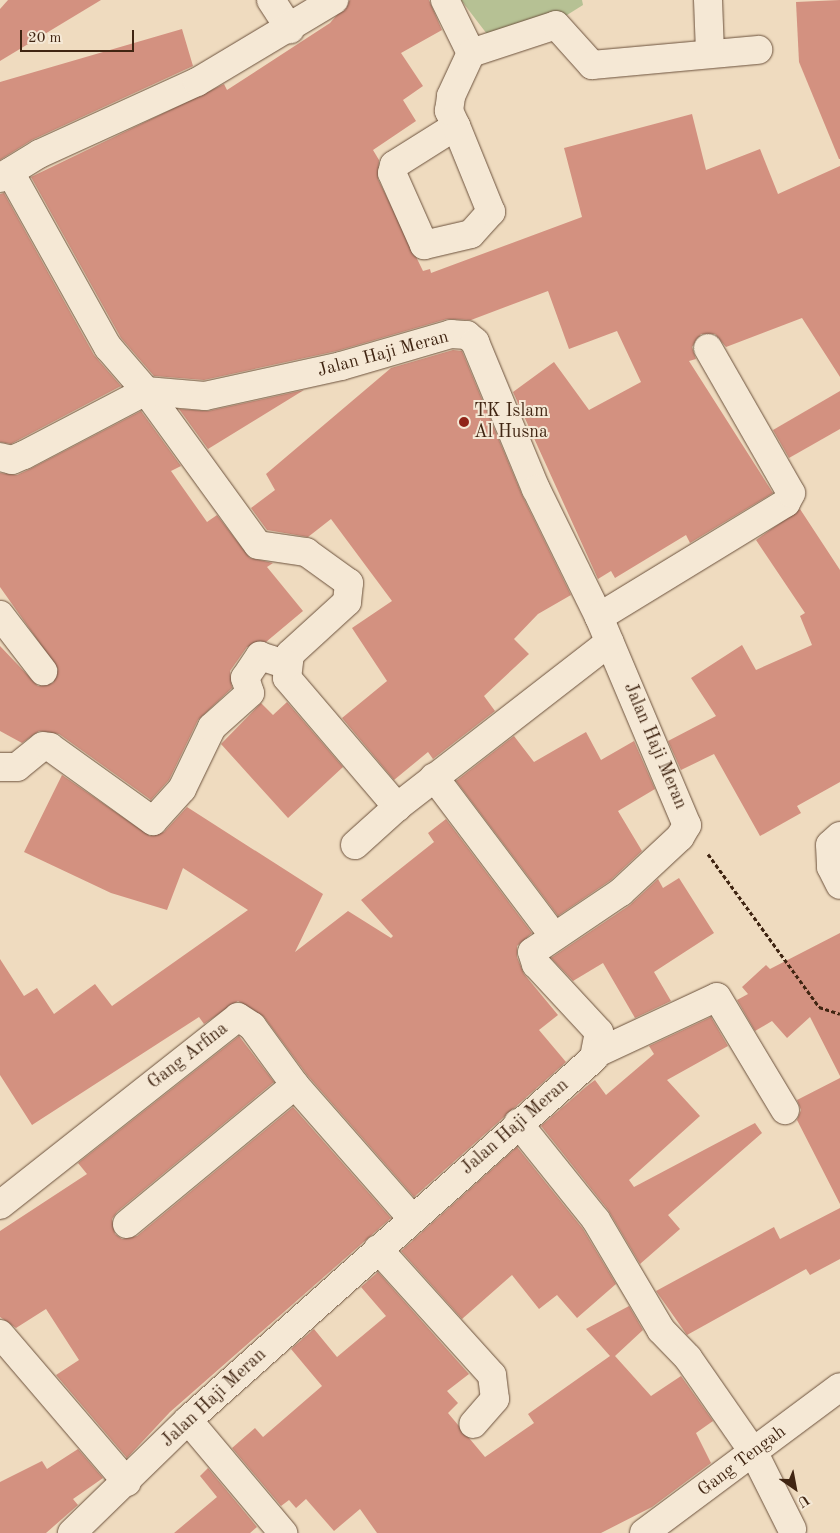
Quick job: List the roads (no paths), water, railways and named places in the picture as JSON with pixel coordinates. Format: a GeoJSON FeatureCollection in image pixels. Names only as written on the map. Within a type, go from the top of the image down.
{"type":"FeatureCollection","features":[{"type":"Feature","properties":{"kind":"street"},"geometry":{"type":"LineString","coordinates":[[271,0],[290,29]]}},
{"type":"Feature","properties":{"kind":"street"},"geometry":{"type":"LineString","coordinates":[[334,0],[290,29],[197,82],[5,175],[108,347],[146,391],[258,545],[306,552],[349,582],[347,602],[290,654],[286,665],[287,678],[397,807]]}},
{"type":"Feature","properties":{"kind":"street"},"geometry":{"type":"LineString","coordinates":[[445,0],[472,53]]}},
{"type":"Feature","properties":{"kind":"street"},"geometry":{"type":"LineString","coordinates":[[708,0],[710,52]]}},
{"type":"Feature","properties":{"kind":"street"},"geometry":{"type":"LineString","coordinates":[[456,126],[449,111],[451,96],[472,53],[556,25],[592,64],[710,52],[758,50]]}},
{"type":"Feature","properties":{"kind":"street","name":"Jalan Haji Meran"},"geometry":{"type":"LineString","coordinates":[[72,1533],[127,1482],[188,1420],[597,1053],[599,1032],[536,964],[532,952],[553,935],[620,892],[680,837],[687,825],[600,617],[536,489],[475,342],[467,335],[451,334],[340,366],[205,396],[146,391]]}},
{"type":"Feature","properties":{"kind":"street"},"geometry":{"type":"LineString","coordinates":[[600,617],[786,503],[791,493],[708,348]]}},
{"type":"Feature","properties":{"kind":"street"},"geometry":{"type":"LineString","coordinates":[[0,457],[12,460],[24,455],[146,391]]}},
{"type":"Feature","properties":{"kind":"street"},"geometry":{"type":"LineString","coordinates":[[0,615],[43,671]]}},
{"type":"Feature","properties":{"kind":"street"},"geometry":{"type":"LineString","coordinates":[[355,845],[434,777],[610,642]]}},
{"type":"Feature","properties":{"kind":"street"},"geometry":{"type":"LineString","coordinates":[[0,767],[17,767],[43,746],[50,747],[153,821],[182,789],[212,727],[250,693],[245,678],[260,656],[286,665]]}},
{"type":"Feature","properties":{"kind":"street"},"geometry":{"type":"LineString","coordinates":[[434,777],[553,935]]}},
{"type":"Feature","properties":{"kind":"street"},"geometry":{"type":"LineString","coordinates":[[840,836],[830,845],[831,867],[840,885]]}},
{"type":"Feature","properties":{"kind":"street"},"geometry":{"type":"LineString","coordinates":[[597,1053],[717,997],[785,1110]]}},
{"type":"Feature","properties":{"kind":"street","name":"Gang Arfina"},"geometry":{"type":"LineString","coordinates":[[0,1205],[238,1017],[252,1026],[295,1086],[412,1218]]}},
{"type":"Feature","properties":{"kind":"street"},"geometry":{"type":"LineString","coordinates":[[127,1224],[295,1086]]}},
{"type":"Feature","properties":{"kind":"street"},"geometry":{"type":"LineString","coordinates":[[518,1123],[596,1220],[661,1330],[688,1358],[754,1453],[792,1529]]}},
{"type":"Feature","properties":{"kind":"street"},"geometry":{"type":"LineString","coordinates":[[378,1249],[492,1375],[497,1387],[495,1399],[473,1424]]}},
{"type":"Feature","properties":{"kind":"street"},"geometry":{"type":"LineString","coordinates":[[0,1334],[127,1482]]}},
{"type":"Feature","properties":{"kind":"street","name":"Gang Tengah"},"geometry":{"type":"LineString","coordinates":[[644,1533],[840,1388]]}},
{"type":"Feature","properties":{"kind":"street"},"geometry":{"type":"LineString","coordinates":[[188,1420],[283,1533]]}},
{"type":"Feature","properties":{"kind":"place","name":"TK Islam Al Husna"},"geometry":{"type":"Point","coordinates":[464,422]}}]}
